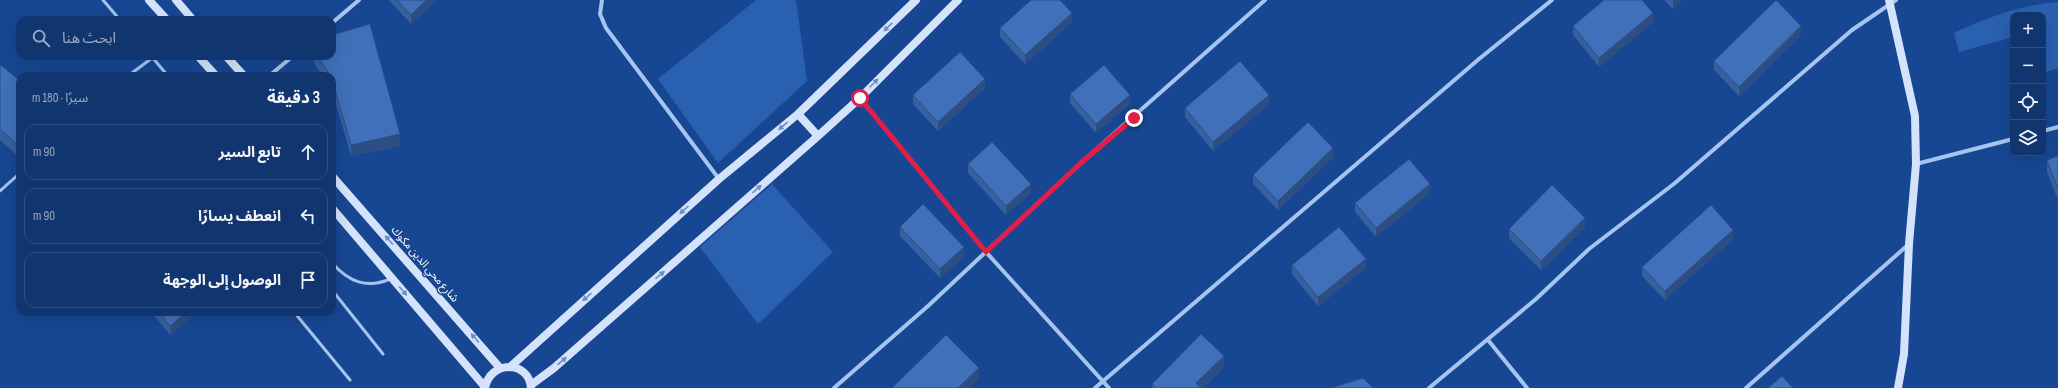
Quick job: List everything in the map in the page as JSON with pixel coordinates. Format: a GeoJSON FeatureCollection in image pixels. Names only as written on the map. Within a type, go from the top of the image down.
{"type":"FeatureCollection","features":[{"type":"Feature","properties":{"kind":"street"},"geometry":{"type":"LineString","coordinates":[[149,0],[163,16]]}},
{"type":"Feature","properties":{"kind":"street"},"geometry":{"type":"LineString","coordinates":[[176,0],[190,16]]}},
{"type":"Feature","properties":{"kind":"street"},"geometry":{"type":"LineString","coordinates":[[336,20],[359,0]]}},
{"type":"Feature","properties":{"kind":"street"},"geometry":{"type":"LineString","coordinates":[[602,0],[600,14],[606,28],[719,179]]}},
{"type":"Feature","properties":{"kind":"street"},"geometry":{"type":"LineString","coordinates":[[336,213],[485,387],[490,375],[500,368],[510,366],[719,179],[798,114],[916,0]]}},
{"type":"Feature","properties":{"kind":"street"},"geometry":{"type":"LineString","coordinates":[[510,366],[524,372],[531,386],[554,368],[860,98],[958,0]]}},
{"type":"Feature","properties":{"kind":"street"},"geometry":{"type":"LineString","coordinates":[[834,388],[928,306],[1083,161],[1265,0]]}},
{"type":"Feature","properties":{"kind":"street"},"geometry":{"type":"LineString","coordinates":[[1095,388],[1479,59],[1552,0]]}},
{"type":"Feature","properties":{"kind":"street"},"geometry":{"type":"LineString","coordinates":[[1430,388],[1536,299],[1589,249],[1675,183],[1852,30],[1892,1],[1915,116],[1916,164],[1909,244],[1904,354],[1898,388]]}},
{"type":"Feature","properties":{"kind":"street"},"geometry":{"type":"LineString","coordinates":[[202,60],[212,72]]}},
{"type":"Feature","properties":{"kind":"street"},"geometry":{"type":"LineString","coordinates":[[230,60],[240,72]]}},
{"type":"Feature","properties":{"kind":"street"},"geometry":{"type":"LineString","coordinates":[[274,72],[288,60]]}},
{"type":"Feature","properties":{"kind":"street"},"geometry":{"type":"LineString","coordinates":[[860,98],[986,252],[1109,388]]}},
{"type":"Feature","properties":{"kind":"street"},"geometry":{"type":"LineString","coordinates":[[798,114],[818,136]]}},
{"type":"Feature","properties":{"kind":"street"},"geometry":{"type":"LineString","coordinates":[[2046,130],[2058,127]]}},
{"type":"Feature","properties":{"kind":"street"},"geometry":{"type":"LineString","coordinates":[[1916,164],[2010,140]]}},
{"type":"Feature","properties":{"kind":"street","name":"شارع محي الدين مكوك"},"geometry":{"type":"LineString","coordinates":[[336,181],[500,368]]}},
{"type":"Feature","properties":{"kind":"street"},"geometry":{"type":"LineString","coordinates":[[1746,388],[1909,244]]}},
{"type":"Feature","properties":{"kind":"street"},"geometry":{"type":"LineString","coordinates":[[1488,340],[1527,388]]}},
{"type":"Feature","properties":{"kind":"lane"},"geometry":{"type":"LineString","coordinates":[[103,0],[117,16]]}},
{"type":"Feature","properties":{"kind":"lane"},"geometry":{"type":"LineString","coordinates":[[133,72],[147,60]]}},
{"type":"Feature","properties":{"kind":"lane"},"geometry":{"type":"LineString","coordinates":[[154,60],[164,72]]}},
{"type":"Feature","properties":{"kind":"lane"},"geometry":{"type":"LineString","coordinates":[[0,191],[16,177]]}},
{"type":"Feature","properties":{"kind":"lane"},"geometry":{"type":"LineString","coordinates":[[336,268],[342,273],[361,283],[378,284],[392,278]]}},
{"type":"Feature","properties":{"kind":"lane"},"geometry":{"type":"LineString","coordinates":[[336,295],[383,354]]}},
{"type":"Feature","properties":{"kind":"lane"},"geometry":{"type":"LineString","coordinates":[[297,316],[350,380]]}},
{"type":"Feature","properties":{"kind":"shaded area"},"geometry":{"type":"Polygon","coordinates":[[[756,0],[796,0],[807,81],[718,163],[658,79],[756,0]]]}},
{"type":"Feature","properties":{"kind":"shaded area"},"geometry":{"type":"Polygon","coordinates":[[[2058,2],[2058,68],[2046,72],[2046,12],[2010,12],[2010,38],[1959,52],[1954,33],[2004,13],[2058,2]]]}},
{"type":"Feature","properties":{"kind":"shaded area"},"geometry":{"type":"Polygon","coordinates":[[[772,184],[833,252],[758,324],[700,247],[772,184]]]}},
{"type":"Feature","properties":{"kind":"building"},"geometry":{"type":"Polygon","coordinates":[[[397,0],[426,0],[411,15],[397,0]]]}},
{"type":"Feature","properties":{"kind":"building"},"geometry":{"type":"Polygon","coordinates":[[[1031,0],[1060,0],[1072,13],[1025,55],[1000,28],[1031,0]]]}},
{"type":"Feature","properties":{"kind":"building"},"geometry":{"type":"Polygon","coordinates":[[[1604,0],[1642,0],[1653,13],[1599,58],[1573,26],[1604,0]]]}},
{"type":"Feature","properties":{"kind":"building"},"geometry":{"type":"Polygon","coordinates":[[[1776,0],[1801,26],[1739,87],[1714,61],[1776,0]]]}},
{"type":"Feature","properties":{"kind":"building"},"geometry":{"type":"Polygon","coordinates":[[[370,24],[400,134],[351,145],[336,93],[336,72],[328,72],[320,60],[336,60],[336,34],[370,24]]]}},
{"type":"Feature","properties":{"kind":"building"},"geometry":{"type":"Polygon","coordinates":[[[960,52],[985,79],[938,122],[913,95],[960,52]]]}},
{"type":"Feature","properties":{"kind":"building"},"geometry":{"type":"Polygon","coordinates":[[[1240,61],[1269,95],[1213,142],[1185,108],[1240,61]]]}},
{"type":"Feature","properties":{"kind":"building"},"geometry":{"type":"Polygon","coordinates":[[[0,65],[16,78],[16,143],[0,129],[0,65]]]}},
{"type":"Feature","properties":{"kind":"building"},"geometry":{"type":"Polygon","coordinates":[[[1104,65],[1130,95],[1096,124],[1070,94],[1104,65]]]}},
{"type":"Feature","properties":{"kind":"building"},"geometry":{"type":"Polygon","coordinates":[[[1308,122],[1333,148],[1278,201],[1253,175],[1308,122]]]}},
{"type":"Feature","properties":{"kind":"building"},"geometry":{"type":"Polygon","coordinates":[[[992,142],[1031,184],[1006,206],[968,164],[992,142]]]}},
{"type":"Feature","properties":{"kind":"building"},"geometry":{"type":"Polygon","coordinates":[[[2058,156],[2058,189],[2047,160],[2058,156]]]}},
{"type":"Feature","properties":{"kind":"building"},"geometry":{"type":"Polygon","coordinates":[[[1409,159],[1430,184],[1376,228],[1355,203],[1409,159]]]}},
{"type":"Feature","properties":{"kind":"building"},"geometry":{"type":"Polygon","coordinates":[[[1552,185],[1585,218],[1541,261],[1509,229],[1552,185]]]}},
{"type":"Feature","properties":{"kind":"building"},"geometry":{"type":"Polygon","coordinates":[[[923,204],[964,247],[940,269],[900,227],[923,204]]]}},
{"type":"Feature","properties":{"kind":"building"},"geometry":{"type":"Polygon","coordinates":[[[1711,205],[1733,230],[1665,291],[1642,267],[1711,205]]]}},
{"type":"Feature","properties":{"kind":"building"},"geometry":{"type":"Polygon","coordinates":[[[1339,227],[1366,259],[1318,297],[1292,265],[1339,227]]]}},
{"type":"Feature","properties":{"kind":"building"},"geometry":{"type":"Polygon","coordinates":[[[162,316],[182,316],[170,326],[162,316]]]}},
{"type":"Feature","properties":{"kind":"building"},"geometry":{"type":"Polygon","coordinates":[[[1201,334],[1224,356],[1196,383],[1201,388],[1156,388],[1152,384],[1201,334]]]}},
{"type":"Feature","properties":{"kind":"building"},"geometry":{"type":"Polygon","coordinates":[[[946,335],[979,368],[958,388],[892,388],[946,335]]]}},
{"type":"Feature","properties":{"kind":"building"},"geometry":{"type":"Polygon","coordinates":[[[1782,376],[1793,388],[1768,388],[1782,376]]]}},
{"type":"Feature","properties":{"kind":"building"},"geometry":{"type":"Polygon","coordinates":[[[1363,378],[1373,388],[1331,388],[1363,378]]]}},
{"type":"Feature","properties":{"kind":"route"},"geometry":{"type":"LineString","coordinates":[[860,98],[986,252],[1083,161],[1134,118]]}}]}
